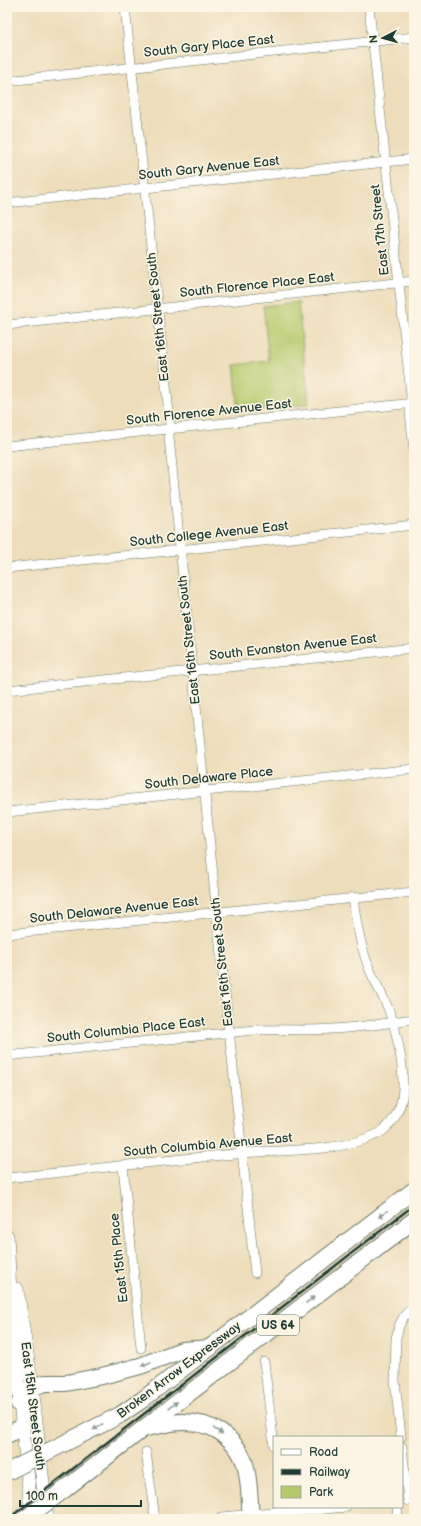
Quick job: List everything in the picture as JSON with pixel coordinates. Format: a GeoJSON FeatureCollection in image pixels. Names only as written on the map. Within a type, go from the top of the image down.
{"type":"FeatureCollection","features":[{"type":"Feature","properties":{"kind":"highway","name":"Broken Arrow Expressway"},"geometry":{"type":"LineString","coordinates":[[7,1472],[120,1415],[210,1348],[414,1190]]}},
{"type":"Feature","properties":{"kind":"highway","name":"Broken Arrow Expressway"},"geometry":{"type":"LineString","coordinates":[[25,1519],[414,1220]]}},
{"type":"Feature","properties":{"kind":"highway"},"geometry":{"type":"LineString","coordinates":[[20,1404],[23,1396],[32,1387],[45,1383],[66,1383],[102,1376],[140,1366],[182,1350],[210,1348]]}},
{"type":"Feature","properties":{"kind":"highway"},"geometry":{"type":"LineString","coordinates":[[142,1429],[181,1422],[192,1422],[204,1424],[225,1435],[233,1443],[244,1461],[247,1475],[251,1516]]}},
{"type":"Feature","properties":{"kind":"highway"},"geometry":{"type":"LineString","coordinates":[[7,1435],[22,1427]]}},
{"type":"Feature","properties":{"kind":"main road","name":"East 15th Street South"},"geometry":{"type":"LineString","coordinates":[[8,1241],[21,1309],[32,1387],[47,1519]]}},
{"type":"Feature","properties":{"kind":"main road","name":"East 15th Street South"},"geometry":{"type":"LineString","coordinates":[[8,1241],[11,1312],[32,1519]]}},
{"type":"Feature","properties":{"kind":"main road"},"geometry":{"type":"LineString","coordinates":[[223,1519],[282,1513]]}},
{"type":"Feature","properties":{"kind":"street","name":"East 16th Street South"},"geometry":{"type":"LineString","coordinates":[[125,7],[170,422],[169,429],[180,550],[216,913],[255,1272]]}},
{"type":"Feature","properties":{"kind":"street","name":"East 17th Street"},"geometry":{"type":"LineString","coordinates":[[369,7],[412,403],[410,412],[414,451]]}},
{"type":"Feature","properties":{"kind":"street","name":"South Gary Place East"},"geometry":{"type":"LineString","coordinates":[[7,81],[414,37]]}},
{"type":"Feature","properties":{"kind":"street","name":"South Gary Avenue East"},"geometry":{"type":"LineString","coordinates":[[7,203],[414,159]]}},
{"type":"Feature","properties":{"kind":"street","name":"South Florence Place East"},"geometry":{"type":"LineString","coordinates":[[7,325],[414,282]]}},
{"type":"Feature","properties":{"kind":"street","name":"South Florence Avenue East"},"geometry":{"type":"LineString","coordinates":[[7,446],[412,403]]}},
{"type":"Feature","properties":{"kind":"street","name":"South College Avenue East"},"geometry":{"type":"LineString","coordinates":[[7,568],[414,525]]}},
{"type":"Feature","properties":{"kind":"street","name":"South Evanston Avenue East"},"geometry":{"type":"LineString","coordinates":[[7,690],[414,648]]}},
{"type":"Feature","properties":{"kind":"street","name":"South Delaware Place"},"geometry":{"type":"LineString","coordinates":[[7,812],[414,769]]}},
{"type":"Feature","properties":{"kind":"street","name":"South Delaware Avenue East"},"geometry":{"type":"LineString","coordinates":[[7,934],[216,913],[353,897],[414,892]]}},
{"type":"Feature","properties":{"kind":"street"},"geometry":{"type":"LineString","coordinates":[[353,897],[355,918],[362,949],[393,1022]]}},
{"type":"Feature","properties":{"kind":"street","name":"South Columbia Place East"},"geometry":{"type":"LineString","coordinates":[[7,1056],[278,1029],[330,1030],[354,1028],[414,1019]]}},
{"type":"Feature","properties":{"kind":"street","name":"South Columbia Avenue East"},"geometry":{"type":"LineString","coordinates":[[7,1178],[242,1153],[308,1150],[356,1142],[374,1136],[384,1130],[392,1122],[402,1098],[402,1066],[393,1022]]}},
{"type":"Feature","properties":{"kind":"street","name":"East 15th Place"},"geometry":{"type":"LineString","coordinates":[[122,1166],[141,1348]]}},
{"type":"Feature","properties":{"kind":"street"},"geometry":{"type":"LineString","coordinates":[[401,1436],[395,1381],[396,1338],[399,1326],[404,1316],[414,1306]]}},
{"type":"Feature","properties":{"kind":"street"},"geometry":{"type":"LineString","coordinates":[[264,1362],[273,1438]]}},
{"type":"Feature","properties":{"kind":"street"},"geometry":{"type":"LineString","coordinates":[[146,1452],[155,1519]]}},
{"type":"Feature","properties":{"kind":"street"},"geometry":{"type":"LineString","coordinates":[[403,1456],[408,1501]]}},
{"type":"Feature","properties":{"kind":"street"},"geometry":{"type":"LineString","coordinates":[[282,1513],[335,1508]]}},
{"type":"Feature","properties":{"kind":"street"},"geometry":{"type":"LineString","coordinates":[[397,1508],[398,1519]]}},
{"type":"Feature","properties":{"kind":"green space"},"geometry":{"type":"Polygon","coordinates":[[[298,302],[309,404],[239,412],[234,365],[269,361],[263,306],[298,302]]]}},
{"type":"Feature","properties":{"kind":"railway"},"geometry":{"type":"LineString","coordinates":[[8,1519],[414,1205]]}}]}
